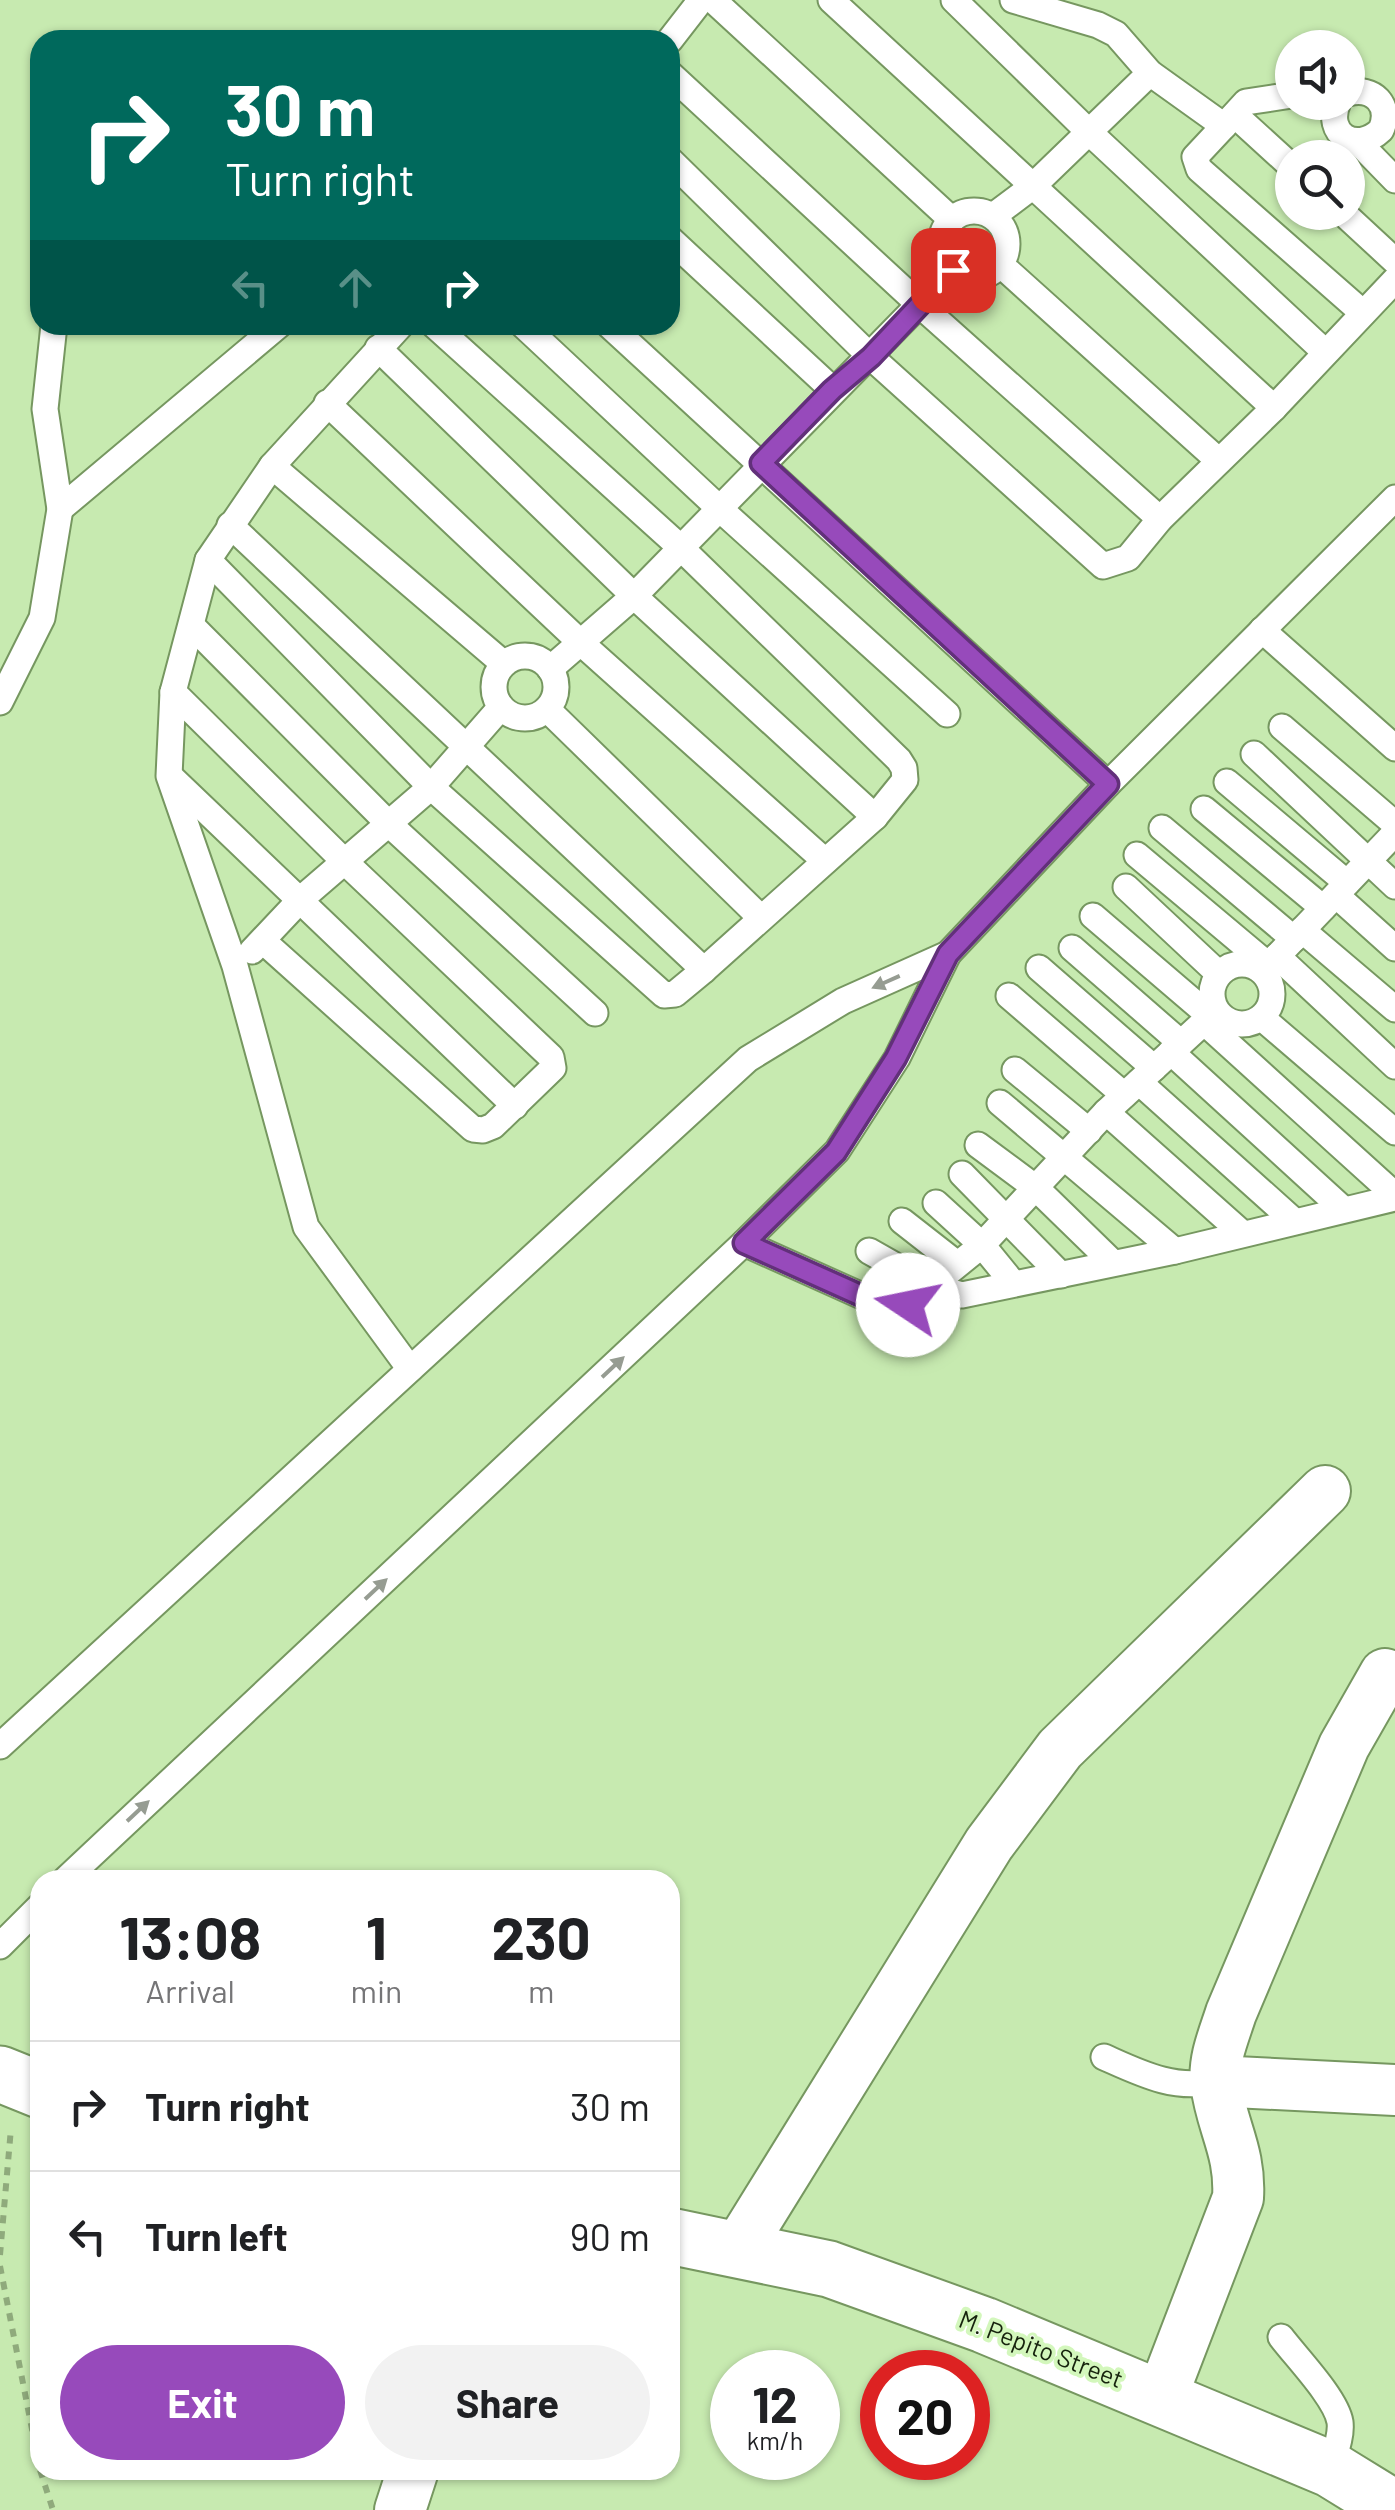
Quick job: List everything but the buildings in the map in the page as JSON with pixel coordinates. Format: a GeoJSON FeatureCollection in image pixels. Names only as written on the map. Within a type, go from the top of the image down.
{"type":"FeatureCollection","features":[{"type":"Feature","properties":{"kind":"street"},"geometry":{"type":"LineString","coordinates":[[737,2251],[989,1844],[1060,1749],[1325,1491]]}},
{"type":"Feature","properties":{"kind":"street"},"geometry":{"type":"LineString","coordinates":[[1162,2396],[1238,2198],[1240,2170],[1216,2082],[1218,2056],[1231,2013],[1344,1746],[1386,1674]]}},
{"type":"Feature","properties":{"kind":"street"},"geometry":{"type":"LineString","coordinates":[[1216,2082],[1395,2090]]}},
{"type":"Feature","properties":{"kind":"street","name":"M. Pepito Street"},"geometry":{"type":"LineString","coordinates":[[680,2238],[829,2270],[984,2325],[1330,2469],[1395,2509]]}},
{"type":"Feature","properties":{"kind":"street"},"geometry":{"type":"LineString","coordinates":[[400,2510],[410,2480]]}},
{"type":"Feature","properties":{"kind":"lane"},"geometry":{"type":"LineString","coordinates":[[678,30],[701,0]]}},
{"type":"Feature","properties":{"kind":"lane"},"geometry":{"type":"LineString","coordinates":[[713,0],[952,220]]}},
{"type":"Feature","properties":{"kind":"lane"},"geometry":{"type":"LineString","coordinates":[[831,0],[1274,408]]}},
{"type":"Feature","properties":{"kind":"lane"},"geometry":{"type":"LineString","coordinates":[[954,0],[1325,352]]}},
{"type":"Feature","properties":{"kind":"lane"},"geometry":{"type":"LineString","coordinates":[[1013,0],[1116,34],[1150,73],[1230,120],[1275,155]]}},
{"type":"Feature","properties":{"kind":"lane"},"geometry":{"type":"LineString","coordinates":[[994,216],[1033,186],[1150,73]]}},
{"type":"Feature","properties":{"kind":"lane"},"geometry":{"type":"LineString","coordinates":[[680,83],[1160,519]]}},
{"type":"Feature","properties":{"kind":"lane"},"geometry":{"type":"LineString","coordinates":[[1364,140],[1381,130],[1385,113],[1378,98],[1365,91]]}},
{"type":"Feature","properties":{"kind":"lane"},"geometry":{"type":"LineString","coordinates":[[1275,95],[1246,102],[1196,157],[1198,170],[1363,312]]}},
{"type":"Feature","properties":{"kind":"lane"},"geometry":{"type":"LineString","coordinates":[[1334,120],[1337,129],[1350,140]]}},
{"type":"Feature","properties":{"kind":"lane"},"geometry":{"type":"LineString","coordinates":[[1365,149],[1395,180]]}},
{"type":"Feature","properties":{"kind":"lane"},"geometry":{"type":"LineString","coordinates":[[680,170],[871,357],[1104,566],[1128,558],[1160,519],[1274,408],[1395,280]]}},
{"type":"Feature","properties":{"kind":"lane"},"geometry":{"type":"LineString","coordinates":[[972,210],[994,216],[1008,244],[1000,264],[983,276],[972,278],[953,270],[945,262],[941,240],[952,220],[972,210]]}},
{"type":"Feature","properties":{"kind":"lane"},"geometry":{"type":"LineString","coordinates":[[1361,230],[1395,261]]}},
{"type":"Feature","properties":{"kind":"lane"},"geometry":{"type":"LineString","coordinates":[[680,249],[832,390]]}},
{"type":"Feature","properties":{"kind":"lane"},"geometry":{"type":"LineString","coordinates":[[1000,264],[1219,461]]}},
{"type":"Feature","properties":{"kind":"lane"},"geometry":{"type":"LineString","coordinates":[[550,669],[634,596],[721,510],[761,463],[832,390],[871,357],[953,270]]}},
{"type":"Feature","properties":{"kind":"lane"},"geometry":{"type":"LineString","coordinates":[[0,702],[42,618],[60,508],[45,409],[53,335]]}},
{"type":"Feature","properties":{"kind":"lane"},"geometry":{"type":"LineString","coordinates":[[60,508],[267,335]]}},
{"type":"Feature","properties":{"kind":"lane"},"geometry":{"type":"LineString","coordinates":[[391,335],[272,466],[208,560],[174,692],[169,776],[235,966],[306,1227],[410,1369]]}},
{"type":"Feature","properties":{"kind":"lane"},"geometry":{"type":"LineString","coordinates":[[208,560],[431,787],[664,995],[675,994],[704,970],[875,816],[904,780],[899,760],[680,548],[445,335]]}},
{"type":"Feature","properties":{"kind":"lane"},"geometry":{"type":"LineString","coordinates":[[534,335],[947,714]]}},
{"type":"Feature","properties":{"kind":"lane"},"geometry":{"type":"LineString","coordinates":[[621,335],[1108,784]]}},
{"type":"Feature","properties":{"kind":"lane"},"geometry":{"type":"LineString","coordinates":[[378,348],[634,596],[875,816]]}},
{"type":"Feature","properties":{"kind":"lane"},"geometry":{"type":"LineString","coordinates":[[327,403],[580,642],[824,861]]}},
{"type":"Feature","properties":{"kind":"lane"},"geometry":{"type":"LineString","coordinates":[[272,466],[504,664]]}},
{"type":"Feature","properties":{"kind":"lane"},"geometry":{"type":"LineString","coordinates":[[76,1870],[836,1152],[896,1058],[948,954],[1108,784],[1395,498]]}},
{"type":"Feature","properties":{"kind":"lane"},"geometry":{"type":"LineString","coordinates":[[230,524],[704,970]]}},
{"type":"Feature","properties":{"kind":"lane"},"geometry":{"type":"LineString","coordinates":[[192,626],[389,824],[595,1013]]}},
{"type":"Feature","properties":{"kind":"lane"},"geometry":{"type":"LineString","coordinates":[[1262,630],[1395,748]]}},
{"type":"Feature","properties":{"kind":"lane"},"geometry":{"type":"LineString","coordinates":[[525,656],[535,657],[550,669],[556,690],[539,716],[518,718],[494,697],[493,687],[504,664],[525,656]]}},
{"type":"Feature","properties":{"kind":"lane"},"geometry":{"type":"LineString","coordinates":[[174,692],[344,861],[551,1057],[553,1068],[493,1126],[473,1129],[263,940]]}},
{"type":"Feature","properties":{"kind":"lane"},"geometry":{"type":"LineString","coordinates":[[235,966],[301,898],[431,787],[501,707]]}},
{"type":"Feature","properties":{"kind":"lane"},"geometry":{"type":"LineString","coordinates":[[547,709],[761,918]]}},
{"type":"Feature","properties":{"kind":"lane"},"geometry":{"type":"LineString","coordinates":[[1282,726],[1395,824]]}},
{"type":"Feature","properties":{"kind":"lane"},"geometry":{"type":"LineString","coordinates":[[1254,754],[1395,886]]}},
{"type":"Feature","properties":{"kind":"lane"},"geometry":{"type":"LineString","coordinates":[[169,776],[515,1106]]}},
{"type":"Feature","properties":{"kind":"lane"},"geometry":{"type":"LineString","coordinates":[[1227,782],[1335,896],[1395,948]]}},
{"type":"Feature","properties":{"kind":"lane"},"geometry":{"type":"LineString","coordinates":[[1204,810],[1335,896]]}},
{"type":"Feature","properties":{"kind":"lane"},"geometry":{"type":"LineString","coordinates":[[1162,828],[1395,1066]]}},
{"type":"Feature","properties":{"kind":"lane"},"geometry":{"type":"LineString","coordinates":[[744,1243],[882,1305],[908,1305],[982,1246],[1138,1083],[1210,1016],[1212,992],[1219,974],[1236,964],[1254,966],[1281,952],[1395,833]]}},
{"type":"Feature","properties":{"kind":"lane"},"geometry":{"type":"LineString","coordinates":[[1137,855],[1281,952],[1395,1009]]}},
{"type":"Feature","properties":{"kind":"lane"},"geometry":{"type":"LineString","coordinates":[[1126,887],[1219,974]]}},
{"type":"Feature","properties":{"kind":"lane"},"geometry":{"type":"LineString","coordinates":[[1093,916],[1210,1016],[1395,1196]]}},
{"type":"Feature","properties":{"kind":"lane"},"geometry":{"type":"LineString","coordinates":[[1072,948],[1138,1083],[1293,1220]]}},
{"type":"Feature","properties":{"kind":"lane"},"geometry":{"type":"LineString","coordinates":[[1210,1016],[1232,1023],[1252,1023],[1262,1018],[1272,1000],[1281,952]]}},
{"type":"Feature","properties":{"kind":"lane"},"geometry":{"type":"LineString","coordinates":[[0,1746],[748,1059],[842,1001],[948,954]]}},
{"type":"Feature","properties":{"kind":"lane"},"geometry":{"type":"LineString","coordinates":[[1038,968],[1138,1083],[1242,1232]]}},
{"type":"Feature","properties":{"kind":"lane"},"geometry":{"type":"LineString","coordinates":[[1010,996],[1138,1083],[1343,1209]]}},
{"type":"Feature","properties":{"kind":"lane"},"geometry":{"type":"LineString","coordinates":[[1262,1018],[1395,1132]]}},
{"type":"Feature","properties":{"kind":"lane"},"geometry":{"type":"LineString","coordinates":[[1015,1070],[1138,1083]]}},
{"type":"Feature","properties":{"kind":"lane"},"geometry":{"type":"LineString","coordinates":[[1000,1103],[1174,1251]]}},
{"type":"Feature","properties":{"kind":"lane"},"geometry":{"type":"LineString","coordinates":[[978,1146],[1036,1188],[1112,1262]]}},
{"type":"Feature","properties":{"kind":"lane"},"geometry":{"type":"LineString","coordinates":[[962,1174],[1061,1275]]}},
{"type":"Feature","properties":{"kind":"lane"},"geometry":{"type":"LineString","coordinates":[[869,1251],[931,1286],[962,1295],[1174,1251],[1395,1196]]}},
{"type":"Feature","properties":{"kind":"lane"},"geometry":{"type":"LineString","coordinates":[[936,1204],[982,1246],[1012,1283]]}},
{"type":"Feature","properties":{"kind":"lane"},"geometry":{"type":"LineString","coordinates":[[902,1222],[957,1264]]}},
{"type":"Feature","properties":{"kind":"lane"},"geometry":{"type":"LineString","coordinates":[[0,1946],[30,1916]]}},
{"type":"Feature","properties":{"kind":"lane"},"geometry":{"type":"LineString","coordinates":[[1104,2057],[1158,2081],[1201,2085],[1216,2082]]}},
{"type":"Feature","properties":{"kind":"lane"},"geometry":{"type":"LineString","coordinates":[[1281,2337],[1332,2404],[1340,2421],[1330,2469]]}},
{"type":"Feature","properties":{"kind":"path"},"geometry":{"type":"LineString","coordinates":[[0,2256],[18,2082]]}},
{"type":"Feature","properties":{"kind":"path"},"geometry":{"type":"LineString","coordinates":[[0,2266],[30,2419]]}},
{"type":"Feature","properties":{"kind":"path"},"geometry":{"type":"LineString","coordinates":[[44,2480],[54,2510]]}},
{"type":"Feature","properties":{"kind":"route"},"geometry":{"type":"LineString","coordinates":[[908,1305],[882,1305],[744,1243],[836,1152],[896,1058],[948,954],[1108,784],[761,463],[832,390],[871,357],[953,270]]}}]}
